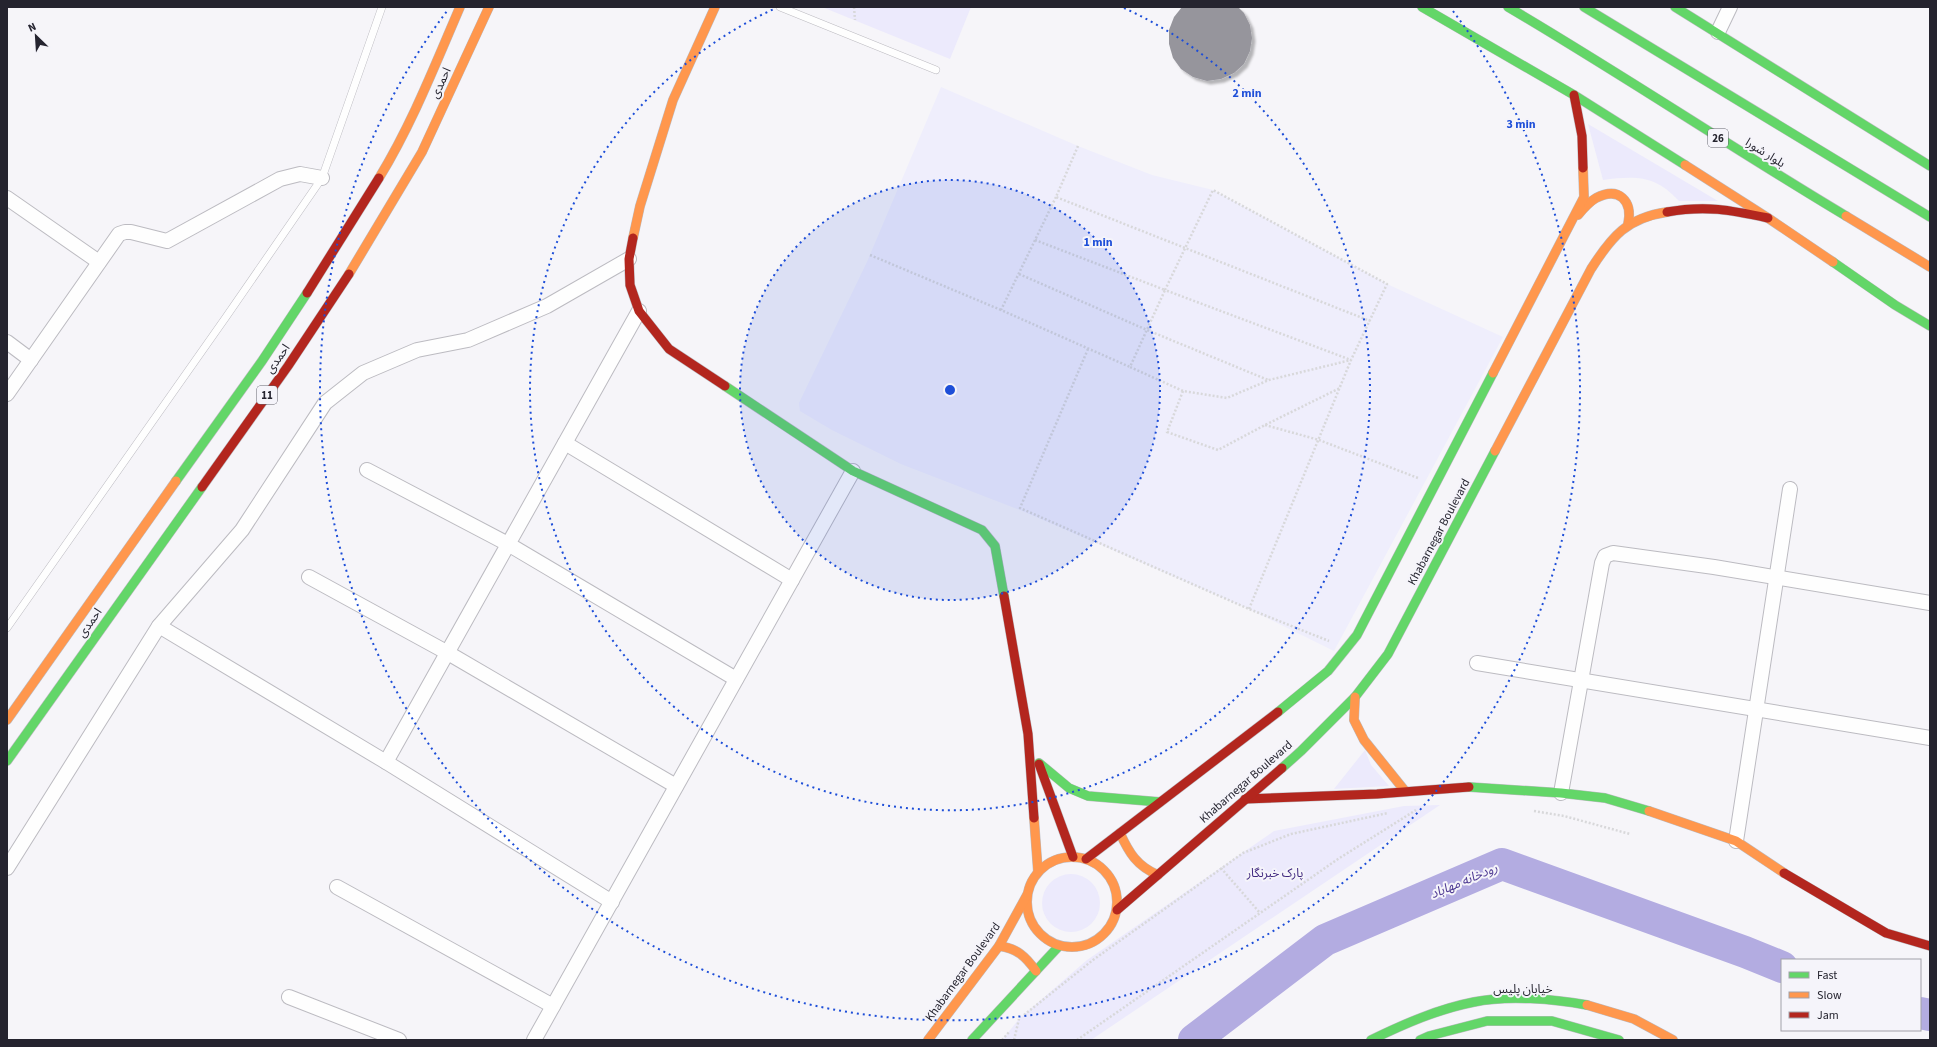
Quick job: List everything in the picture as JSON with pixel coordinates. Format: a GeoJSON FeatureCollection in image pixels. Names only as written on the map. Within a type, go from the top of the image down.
{"type":"FeatureCollection","features":[{"type":"Feature","properties":{"kind":"main road","name":"احمدی"},"geometry":{"type":"LineString","coordinates":[[8,717],[262,360],[342,239],[398,146],[423,94],[460,7]]}},
{"type":"Feature","properties":{"kind":"main road","name":"احمدی"},"geometry":{"type":"LineString","coordinates":[[7,761],[288,366],[361,256],[422,152],[489,7]]}},
{"type":"Feature","properties":{"kind":"main road"},"geometry":{"type":"LineString","coordinates":[[715,7],[673,100],[640,206],[629,259],[630,284],[639,311],[669,349],[853,471],[982,530],[995,546],[1028,734],[1038,872]]}},
{"type":"Feature","properties":{"kind":"main road"},"geometry":{"type":"LineString","coordinates":[[1422,7],[1574,95],[1768,218],[1895,305],[1930,326]]}},
{"type":"Feature","properties":{"kind":"main road","name":"بلوار شورا"},"geometry":{"type":"LineString","coordinates":[[1508,7],[1576,48],[1758,163],[1930,267]]}},
{"type":"Feature","properties":{"kind":"main road"},"geometry":{"type":"LineString","coordinates":[[1584,7],[1930,217]]}},
{"type":"Feature","properties":{"kind":"main road"},"geometry":{"type":"LineString","coordinates":[[1675,7],[1718,32],[1930,166]]}},
{"type":"Feature","properties":{"kind":"main road","name":"Khabarnegar Boulevard"},"geometry":{"type":"LineString","coordinates":[[1086,859],[1328,671],[1357,635],[1584,198],[1582,136],[1574,95]]}},
{"type":"Feature","properties":{"kind":"main road"},"geometry":{"type":"LineString","coordinates":[[1571,224],[1586,206],[1598,197],[1614,194],[1626,200],[1630,208],[1631,214],[1628,224]]}},
{"type":"Feature","properties":{"kind":"main road","name":"Khabarnegar Boulevard"},"geometry":{"type":"LineString","coordinates":[[1117,910],[1301,751],[1355,697],[1388,654],[1591,269],[1605,247],[1628,224],[1658,213],[1690,208],[1727,209],[1768,218]]}},
{"type":"Feature","properties":{"kind":"main road"},"geometry":{"type":"LineString","coordinates":[[1895,305],[1916,306]]}},
{"type":"Feature","properties":{"kind":"main road"},"geometry":{"type":"LineString","coordinates":[[1355,697],[1354,720],[1364,740],[1405,791]]}},
{"type":"Feature","properties":{"kind":"main road"},"geometry":{"type":"LineString","coordinates":[[1028,734],[1073,857]]}},
{"type":"Feature","properties":{"kind":"main road"},"geometry":{"type":"LineString","coordinates":[[1038,763],[1069,788],[1088,796],[1160,802]]}},
{"type":"Feature","properties":{"kind":"main road"},"geometry":{"type":"LineString","coordinates":[[1245,799],[1324,797],[1470,787],[1561,793],[1605,798],[1681,821],[1736,841],[1774,867],[1886,933],[1930,946]]}},
{"type":"Feature","properties":{"kind":"main road"},"geometry":{"type":"LineString","coordinates":[[1120,833],[1133,860],[1143,869],[1158,874]]}},
{"type":"Feature","properties":{"kind":"main road"},"geometry":{"type":"LineString","coordinates":[[1073,857],[1086,859],[1107,873],[1114,884],[1117,897],[1117,910],[1113,922],[1105,933],[1095,941],[1083,946],[1070,948],[1059,946],[1046,940],[1036,931],[1028,914],[1027,895],[1031,882],[1038,872],[1048,864],[1060,858],[1073,857]]}},
{"type":"Feature","properties":{"kind":"main road","name":"Khabarnegar Boulevard"},"geometry":{"type":"LineString","coordinates":[[928,1040],[999,946],[1027,895]]}},
{"type":"Feature","properties":{"kind":"main road"},"geometry":{"type":"LineString","coordinates":[[999,946],[1010,946],[1020,952],[1036,971]]}},
{"type":"Feature","properties":{"kind":"main road"},"geometry":{"type":"LineString","coordinates":[[972,1040],[1059,946]]}},
{"type":"Feature","properties":{"kind":"main road","name":"خیابان پلیس"},"geometry":{"type":"LineString","coordinates":[[1371,1040],[1412,1020],[1475,1002],[1525,999],[1583,1003],[1625,1015],[1659,1031],[1673,1040]]}},
{"type":"Feature","properties":{"kind":"main road"},"geometry":{"type":"LineString","coordinates":[[1420,1040],[1429,1036],[1487,1021],[1552,1021],[1619,1040]]}},
{"type":"Feature","properties":{"kind":"street"},"geometry":{"type":"LineString","coordinates":[[1718,32],[1730,7]]}},
{"type":"Feature","properties":{"kind":"street"},"geometry":{"type":"LineString","coordinates":[[7,394],[119,234],[125,232],[167,240],[280,179],[300,174],[322,178]]}},
{"type":"Feature","properties":{"kind":"street"},"geometry":{"type":"LineString","coordinates":[[7,198],[99,262]]}},
{"type":"Feature","properties":{"kind":"street"},"geometry":{"type":"LineString","coordinates":[[7,868],[160,626],[242,530],[325,403],[363,374],[416,350],[468,340],[547,306],[629,259]]}},
{"type":"Feature","properties":{"kind":"street"},"geometry":{"type":"LineString","coordinates":[[386,762],[639,311]]}},
{"type":"Feature","properties":{"kind":"street"},"geometry":{"type":"LineString","coordinates":[[7,342],[31,360]]}},
{"type":"Feature","properties":{"kind":"street"},"geometry":{"type":"LineString","coordinates":[[565,443],[792,580]]}},
{"type":"Feature","properties":{"kind":"street"},"geometry":{"type":"LineString","coordinates":[[367,470],[508,544],[736,679]]}},
{"type":"Feature","properties":{"kind":"street"},"geometry":{"type":"LineString","coordinates":[[534,1040],[853,471]]}},
{"type":"Feature","properties":{"kind":"street"},"geometry":{"type":"LineString","coordinates":[[1736,841],[1790,489]]}},
{"type":"Feature","properties":{"kind":"street"},"geometry":{"type":"LineString","coordinates":[[1561,793],[1602,563],[1605,556],[1613,553],[1930,603]]}},
{"type":"Feature","properties":{"kind":"street"},"geometry":{"type":"LineString","coordinates":[[309,577],[448,653],[676,786]]}},
{"type":"Feature","properties":{"kind":"street"},"geometry":{"type":"LineString","coordinates":[[160,626],[386,762],[612,902]]}},
{"type":"Feature","properties":{"kind":"street"},"geometry":{"type":"LineString","coordinates":[[1477,663],[1930,738]]}},
{"type":"Feature","properties":{"kind":"street"},"geometry":{"type":"LineString","coordinates":[[337,886],[553,1006]]}},
{"type":"Feature","properties":{"kind":"street"},"geometry":{"type":"LineString","coordinates":[[289,997],[399,1040]]}},
{"type":"Feature","properties":{"kind":"lane"},"geometry":{"type":"LineString","coordinates":[[7,628],[222,324],[322,178],[382,7]]}},
{"type":"Feature","properties":{"kind":"lane"},"geometry":{"type":"LineString","coordinates":[[780,7],[936,70]]}},
{"type":"Feature","properties":{"kind":"path"},"geometry":{"type":"LineString","coordinates":[[854,7],[855,20]]}},
{"type":"Feature","properties":{"kind":"path"},"geometry":{"type":"LineString","coordinates":[[1001,310],[1056,197],[1078,146]]}},
{"type":"Feature","properties":{"kind":"path"},"geometry":{"type":"LineString","coordinates":[[1130,366],[1184,247],[1213,190],[1387,284],[1351,360],[1249,609]]}},
{"type":"Feature","properties":{"kind":"path"},"geometry":{"type":"LineString","coordinates":[[1056,197],[1370,321]]}},
{"type":"Feature","properties":{"kind":"path"},"geometry":{"type":"LineString","coordinates":[[1035,240],[1351,360]]}},
{"type":"Feature","properties":{"kind":"path"},"geometry":{"type":"LineString","coordinates":[[870,255],[1001,310],[1183,390],[1227,398],[1269,380],[1351,360]]}},
{"type":"Feature","properties":{"kind":"path"},"geometry":{"type":"LineString","coordinates":[[1019,274],[1147,330],[1269,380]]}},
{"type":"Feature","properties":{"kind":"path"},"geometry":{"type":"LineString","coordinates":[[1088,349],[1020,508],[1249,609],[1347,648]]}},
{"type":"Feature","properties":{"kind":"path"},"geometry":{"type":"LineString","coordinates":[[1183,390],[1167,432],[1218,450],[1340,388]]}},
{"type":"Feature","properties":{"kind":"path"},"geometry":{"type":"LineString","coordinates":[[1265,425],[1319,440],[1435,484]]}},
{"type":"Feature","properties":{"kind":"path"},"geometry":{"type":"LineString","coordinates":[[1077,1040],[1338,859],[1423,806]]}},
{"type":"Feature","properties":{"kind":"path"},"geometry":{"type":"LineString","coordinates":[[1407,809],[1415,807]]}},
{"type":"Feature","properties":{"kind":"path"},"geometry":{"type":"LineString","coordinates":[[1533,811],[1564,816],[1630,834]]}},
{"type":"Feature","properties":{"kind":"path"},"geometry":{"type":"LineString","coordinates":[[1014,1040],[1019,1018],[1093,960],[1243,853],[1291,834],[1392,812]]}},
{"type":"Feature","properties":{"kind":"path"},"geometry":{"type":"LineString","coordinates":[[1221,868],[1260,913]]}},
{"type":"Feature","properties":{"kind":"shaded area"},"geometry":{"type":"Polygon","coordinates":[[[941,87],[1078,146],[1152,175],[1213,190],[1387,284],[1503,337],[1334,651],[1249,609],[1020,510],[901,464],[832,430],[800,411],[799,403],[867,262],[941,87]]]}},
{"type":"Feature","properties":{"kind":"green space"},"geometry":{"type":"Polygon","coordinates":[[[822,7],[971,7],[950,59],[822,7]]]}},
{"type":"Feature","properties":{"kind":"green space"},"geometry":{"type":"Polygon","coordinates":[[[1588,124],[1718,201],[1679,201],[1662,186],[1644,179],[1625,178],[1603,180],[1588,124]]]}},
{"type":"Feature","properties":{"kind":"green space"},"geometry":{"type":"Polygon","coordinates":[[[1365,750],[1371,765],[1389,786],[1334,789],[1365,750]]]}},
{"type":"Feature","properties":{"kind":"green space","name":"پارک خبرنگار"},"geometry":{"type":"Polygon","coordinates":[[[1440,805],[1091,1040],[1002,1040],[1019,1019],[1087,960],[1274,831],[1404,806],[1440,805]]]}},
{"type":"Feature","properties":{"kind":"green space"},"geometry":{"type":"Polygon","coordinates":[[[1071,874],[1082,876],[1095,887],[1098,892],[1100,903],[1098,914],[1087,927],[1082,930],[1071,932],[1060,930],[1047,919],[1044,914],[1042,903],[1044,892],[1055,879],[1060,876],[1071,874]]]}},
{"type":"Feature","properties":{"kind":"building"},"geometry":{"type":"Polygon","coordinates":[[[1182,7],[1238,7],[1244,13],[1250,25],[1252,38],[1250,51],[1244,64],[1234,73],[1221,79],[1207,81],[1193,77],[1181,69],[1173,58],[1169,44],[1169,30],[1174,17],[1182,7]]]}},
{"type":"Feature","properties":{"kind":"waterway","name":"رودخانه مهاباد"},"geometry":{"type":"LineString","coordinates":[[1194,1040],[1325,940],[1502,864],[1745,952],[1781,967]]}},
{"type":"Feature","properties":{"kind":"waterway","name":"رودخانه مهاباد"},"geometry":{"type":"LineString","coordinates":[[1921,1013],[1930,1015]]}},
{"type":"Feature","properties":{"kind":"traffic: fast"},"geometry":{"type":"LineString","coordinates":[[1422,7],[1574,95],[1685,165]]}},
{"type":"Feature","properties":{"kind":"traffic: fast"},"geometry":{"type":"LineString","coordinates":[[1508,7],[1593,58],[1846,216]]}},
{"type":"Feature","properties":{"kind":"traffic: fast"},"geometry":{"type":"LineString","coordinates":[[1584,7],[1930,217]]}},
{"type":"Feature","properties":{"kind":"traffic: fast"},"geometry":{"type":"LineString","coordinates":[[1675,7],[1930,166]]}},
{"type":"Feature","properties":{"kind":"traffic: fast"},"geometry":{"type":"LineString","coordinates":[[1833,262],[1895,305],[1930,326]]}},
{"type":"Feature","properties":{"kind":"traffic: fast"},"geometry":{"type":"LineString","coordinates":[[176,481],[262,361],[307,293]]}},
{"type":"Feature","properties":{"kind":"traffic: fast"},"geometry":{"type":"LineString","coordinates":[[1278,712],[1328,671],[1357,635],[1493,373]]}},
{"type":"Feature","properties":{"kind":"traffic: fast"},"geometry":{"type":"LineString","coordinates":[[725,386],[853,471],[982,530],[995,546],[1004,596]]}},
{"type":"Feature","properties":{"kind":"traffic: fast"},"geometry":{"type":"LineString","coordinates":[[1282,768],[1355,697],[1388,654],[1495,451]]}},
{"type":"Feature","properties":{"kind":"traffic: fast"},"geometry":{"type":"LineString","coordinates":[[7,761],[202,487]]}},
{"type":"Feature","properties":{"kind":"traffic: fast"},"geometry":{"type":"LineString","coordinates":[[1039,763],[1069,788],[1088,796],[1160,802]]}},
{"type":"Feature","properties":{"kind":"traffic: fast"},"geometry":{"type":"LineString","coordinates":[[1469,787],[1561,793],[1605,798],[1649,811]]}},
{"type":"Feature","properties":{"kind":"traffic: fast"},"geometry":{"type":"LineString","coordinates":[[972,1040],[1059,946]]}},
{"type":"Feature","properties":{"kind":"traffic: fast"},"geometry":{"type":"LineString","coordinates":[[1371,1040],[1421,1018],[1474,1002],[1516,998],[1560,1001],[1587,1005]]}},
{"type":"Feature","properties":{"kind":"traffic: fast"},"geometry":{"type":"LineString","coordinates":[[1420,1040],[1429,1036],[1487,1021],[1552,1021],[1619,1040]]}},
{"type":"Feature","properties":{"kind":"traffic: slow"},"geometry":{"type":"LineString","coordinates":[[379,178],[413,115],[460,7]]}},
{"type":"Feature","properties":{"kind":"traffic: slow"},"geometry":{"type":"LineString","coordinates":[[349,274],[422,152],[489,7]]}},
{"type":"Feature","properties":{"kind":"traffic: slow"},"geometry":{"type":"LineString","coordinates":[[633,238],[640,206],[673,100],[715,7]]}},
{"type":"Feature","properties":{"kind":"traffic: slow"},"geometry":{"type":"LineString","coordinates":[[1685,165],[1833,262]]}},
{"type":"Feature","properties":{"kind":"traffic: slow"},"geometry":{"type":"LineString","coordinates":[[1493,373],[1584,197],[1583,168]]}},
{"type":"Feature","properties":{"kind":"traffic: slow"},"geometry":{"type":"LineString","coordinates":[[1578,215],[1596,198],[1611,194],[1618,195],[1626,203],[1629,216],[1628,224]]}},
{"type":"Feature","properties":{"kind":"traffic: slow"},"geometry":{"type":"LineString","coordinates":[[1495,451],[1591,269],[1606,247],[1622,230],[1631,224],[1641,219],[1667,212]]}},
{"type":"Feature","properties":{"kind":"traffic: slow"},"geometry":{"type":"LineString","coordinates":[[1846,216],[1930,267]]}},
{"type":"Feature","properties":{"kind":"traffic: slow"},"geometry":{"type":"LineString","coordinates":[[7,720],[176,481]]}},
{"type":"Feature","properties":{"kind":"traffic: slow"},"geometry":{"type":"LineString","coordinates":[[1355,697],[1354,720],[1364,740],[1405,791]]}},
{"type":"Feature","properties":{"kind":"traffic: slow"},"geometry":{"type":"LineString","coordinates":[[1649,811],[1736,841],[1784,873]]}},
{"type":"Feature","properties":{"kind":"traffic: slow"},"geometry":{"type":"LineString","coordinates":[[1034,818],[1038,872]]}},
{"type":"Feature","properties":{"kind":"traffic: slow"},"geometry":{"type":"LineString","coordinates":[[1120,833],[1134,858],[1144,867],[1158,875]]}},
{"type":"Feature","properties":{"kind":"traffic: slow"},"geometry":{"type":"LineString","coordinates":[[1072,857],[1089,860],[1104,870],[1114,885],[1117,902],[1114,919],[1104,934],[1089,944],[1072,947],[1055,944],[1040,934],[1030,919],[1027,902],[1030,885],[1040,870],[1055,860],[1072,857]]}},
{"type":"Feature","properties":{"kind":"traffic: slow"},"geometry":{"type":"LineString","coordinates":[[928,1040],[999,946],[1027,895]]}},
{"type":"Feature","properties":{"kind":"traffic: slow"},"geometry":{"type":"LineString","coordinates":[[999,946],[1016,951],[1029,961],[1036,971]]}},
{"type":"Feature","properties":{"kind":"traffic: slow"},"geometry":{"type":"LineString","coordinates":[[1587,1005],[1634,1019],[1673,1040]]}},
{"type":"Feature","properties":{"kind":"traffic: jam"},"geometry":{"type":"LineString","coordinates":[[1574,95],[1582,136],[1583,168]]}},
{"type":"Feature","properties":{"kind":"traffic: jam"},"geometry":{"type":"LineString","coordinates":[[307,293],[379,178]]}},
{"type":"Feature","properties":{"kind":"traffic: jam"},"geometry":{"type":"LineString","coordinates":[[1667,212],[1694,209],[1718,209],[1768,218]]}},
{"type":"Feature","properties":{"kind":"traffic: jam"},"geometry":{"type":"LineString","coordinates":[[633,238],[629,259],[630,285],[639,311],[669,349],[725,386]]}},
{"type":"Feature","properties":{"kind":"traffic: jam"},"geometry":{"type":"LineString","coordinates":[[202,487],[288,366],[349,274]]}},
{"type":"Feature","properties":{"kind":"traffic: jam"},"geometry":{"type":"LineString","coordinates":[[1004,596],[1028,734],[1034,818]]}},
{"type":"Feature","properties":{"kind":"traffic: jam"},"geometry":{"type":"LineString","coordinates":[[1086,859],[1278,712]]}},
{"type":"Feature","properties":{"kind":"traffic: jam"},"geometry":{"type":"LineString","coordinates":[[1039,764],[1073,857]]}},
{"type":"Feature","properties":{"kind":"traffic: jam"},"geometry":{"type":"LineString","coordinates":[[1117,910],[1282,768]]}},
{"type":"Feature","properties":{"kind":"traffic: jam"},"geometry":{"type":"LineString","coordinates":[[1245,799],[1377,794],[1469,787]]}},
{"type":"Feature","properties":{"kind":"traffic: jam"},"geometry":{"type":"LineString","coordinates":[[1784,873],[1886,933],[1930,946]]}}]}
